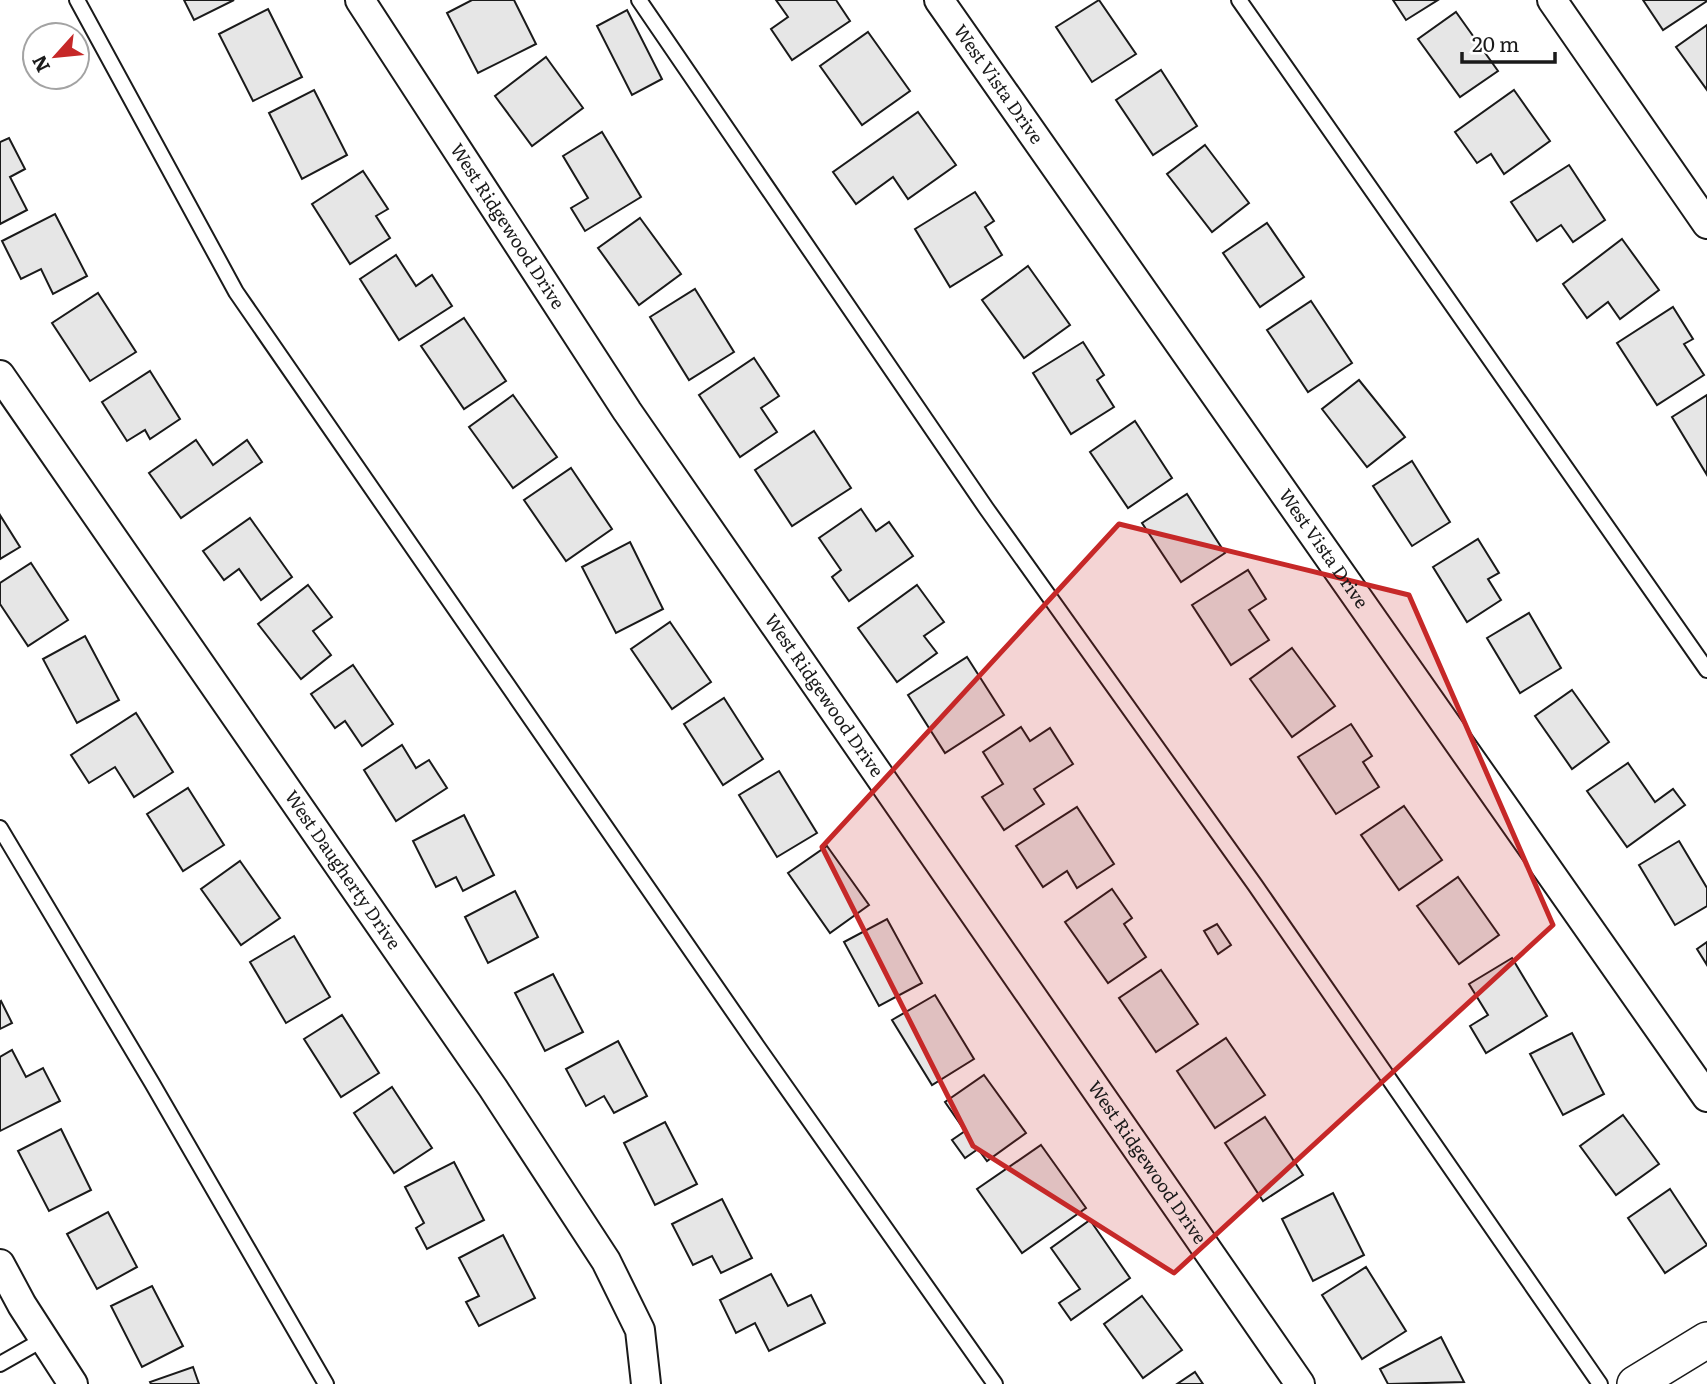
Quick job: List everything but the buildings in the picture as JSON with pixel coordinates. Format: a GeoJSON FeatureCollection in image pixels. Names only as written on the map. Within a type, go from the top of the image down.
{"type":"FeatureCollection","features":[{"type":"Feature","properties":{"kind":"street","name":"West Ridgewood Drive"},"geometry":{"type":"LineString","coordinates":[[360,0],[627,411],[1300,1384]]}},
{"type":"Feature","properties":{"kind":"street","name":"West Vista Drive"},"geometry":{"type":"LineString","coordinates":[[939,0],[1707,1097]]}},
{"type":"Feature","properties":{"kind":"street"},"geometry":{"type":"LineString","coordinates":[[1552,0],[1707,225]]}},
{"type":"Feature","properties":{"kind":"street","name":"West Daugherty Drive"},"geometry":{"type":"LineString","coordinates":[[0,375],[493,1088],[606,1261],[640,1330],[646,1384]]}},
{"type":"Feature","properties":{"kind":"street"},"geometry":{"type":"LineString","coordinates":[[0,1264],[73,1384]]}},
{"type":"Feature","properties":{"kind":"street"},"geometry":{"type":"LineString","coordinates":[[1635,1384],[1707,1340]]}},
{"type":"Feature","properties":{"kind":"lane"},"geometry":{"type":"LineString","coordinates":[[77,0],[236,292],[757,1046],[995,1384]]}},
{"type":"Feature","properties":{"kind":"lane"},"geometry":{"type":"LineString","coordinates":[[639,0],[986,508],[1255,885],[1600,1384]]}},
{"type":"Feature","properties":{"kind":"lane"},"geometry":{"type":"LineString","coordinates":[[1239,0],[1707,670]]}},
{"type":"Feature","properties":{"kind":"lane"},"geometry":{"type":"LineString","coordinates":[[0,828],[152,1083],[326,1384]]}},
{"type":"Feature","properties":{"kind":"lane"},"geometry":{"type":"LineString","coordinates":[[0,1364],[44,1339]]}},
{"type":"Feature","properties":{"kind":"highlighted area"},"geometry":{"type":"Polygon","coordinates":[[[1119,524],[1409,595],[1553,925],[1174,1273],[973,1146],[822,847],[1119,524]]]}}]}
